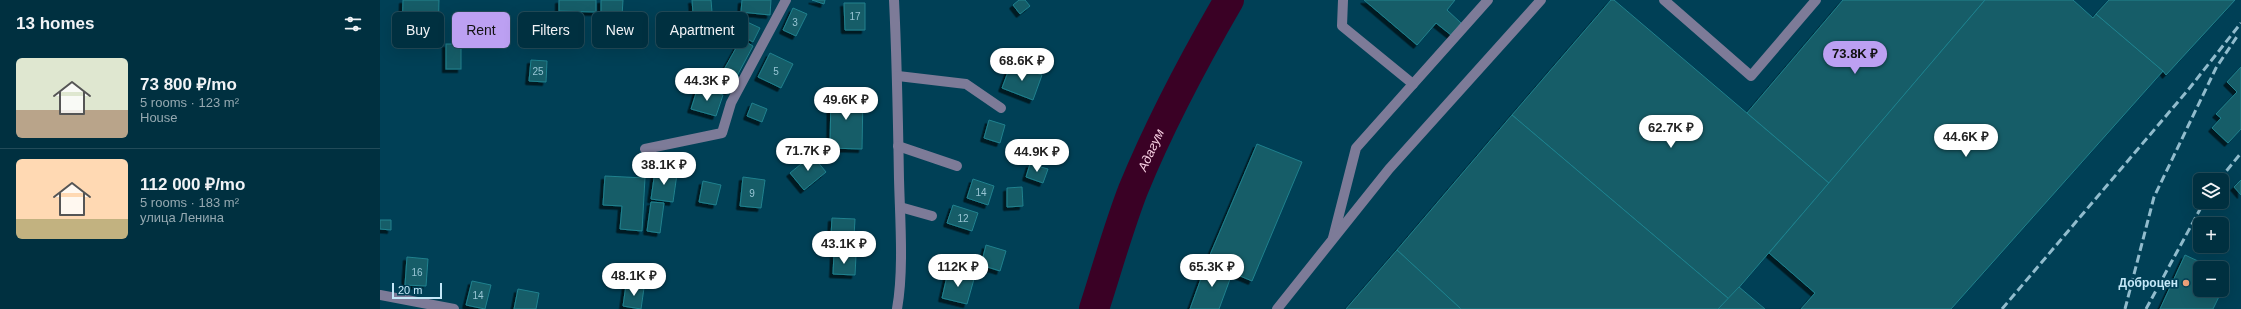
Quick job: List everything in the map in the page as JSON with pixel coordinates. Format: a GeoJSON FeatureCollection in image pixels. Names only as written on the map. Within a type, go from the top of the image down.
{"type":"FeatureCollection","features":[{"type":"Feature","properties":{"kind":"street"},"geometry":{"type":"LineString","coordinates":[[645,149],[722,133],[731,104],[786,0]]}},
{"type":"Feature","properties":{"kind":"street"},"geometry":{"type":"LineString","coordinates":[[894,0],[898,76],[900,206],[899,284],[897,309]]}},
{"type":"Feature","properties":{"kind":"street"},"geometry":{"type":"LineString","coordinates":[[1343,0],[1342,26],[1413,84]]}},
{"type":"Feature","properties":{"kind":"street"},"geometry":{"type":"LineString","coordinates":[[1332,242],[1356,148],[1488,0]]}},
{"type":"Feature","properties":{"kind":"street"},"geometry":{"type":"LineString","coordinates":[[1277,309],[1389,169],[1540,0]]}},
{"type":"Feature","properties":{"kind":"street"},"geometry":{"type":"LineString","coordinates":[[1664,0],[1751,76],[1816,0]]}},
{"type":"Feature","properties":{"kind":"street"},"geometry":{"type":"LineString","coordinates":[[898,76],[966,84],[1001,108]]}},
{"type":"Feature","properties":{"kind":"street"},"geometry":{"type":"LineString","coordinates":[[898,146],[957,166]]}},
{"type":"Feature","properties":{"kind":"street"},"geometry":{"type":"LineString","coordinates":[[900,206],[932,216]]}},
{"type":"Feature","properties":{"kind":"street"},"geometry":{"type":"LineString","coordinates":[[380,295],[454,309]]}},
{"type":"Feature","properties":{"kind":"building"},"geometry":{"type":"Polygon","coordinates":[[[403,0],[439,0],[439,12],[403,12],[403,0]]]}},
{"type":"Feature","properties":{"kind":"building"},"geometry":{"type":"Polygon","coordinates":[[[559,0],[596,0],[596,12],[559,11],[559,0]]]}},
{"type":"Feature","properties":{"kind":"building"},"geometry":{"type":"Polygon","coordinates":[[[601,0],[623,0],[622,12],[601,12],[601,0]]]}},
{"type":"Feature","properties":{"kind":"building"},"geometry":{"type":"Polygon","coordinates":[[[692,0],[711,0],[712,12],[693,12],[692,0]]]}},
{"type":"Feature","properties":{"kind":"building"},"geometry":{"type":"Polygon","coordinates":[[[742,0],[771,0],[770,15],[741,12],[742,0]]]}},
{"type":"Feature","properties":{"kind":"building"},"geometry":{"type":"Polygon","coordinates":[[[812,0],[825,0],[824,4],[812,0]]]}},
{"type":"Feature","properties":{"kind":"building"},"geometry":{"type":"Polygon","coordinates":[[[1019,0],[1025,0],[1030,6],[1020,14],[1013,5],[1019,0]]]}},
{"type":"Feature","properties":{"kind":"building"},"geometry":{"type":"Polygon","coordinates":[[[1364,0],[1455,0],[1447,10],[1461,23],[1451,35],[1436,23],[1417,45],[1364,0]]]}},
{"type":"Feature","properties":{"kind":"building"},"geometry":{"type":"Polygon","coordinates":[[[1611,0],[1614,0],[1829,183],[1729,299],[1512,115],[1611,0]]]}},
{"type":"Feature","properties":{"kind":"building"},"geometry":{"type":"Polygon","coordinates":[[[1843,0],[1985,0],[1829,183],[1747,113],[1843,0]]]}},
{"type":"Feature","properties":{"kind":"building"},"geometry":{"type":"Polygon","coordinates":[[[1985,0],[2073,0],[2093,18],[2096,14],[2163,71],[1951,309],[1801,309],[1815,293],[1769,253],[1985,0]]]}},
{"type":"Feature","properties":{"kind":"building"},"geometry":{"type":"Polygon","coordinates":[[[2109,0],[2235,0],[2166,75],[2096,14],[2109,0]]]}},
{"type":"Feature","properties":{"kind":"building"},"geometry":{"type":"Polygon","coordinates":[[[844,3],[865,3],[865,30],[845,30],[844,3]]]}},
{"type":"Feature","properties":{"kind":"building"},"geometry":{"type":"Polygon","coordinates":[[[793,8],[807,14],[796,36],[783,30],[793,8]]]}},
{"type":"Feature","properties":{"kind":"building"},"geometry":{"type":"Polygon","coordinates":[[[748,22],[760,28],[753,42],[748,39],[748,22]]]}},
{"type":"Feature","properties":{"kind":"building"},"geometry":{"type":"Polygon","coordinates":[[[748,43],[753,46],[729,91],[716,84],[736,48],[748,48],[748,43]]]}},
{"type":"Feature","properties":{"kind":"building"},"geometry":{"type":"Polygon","coordinates":[[[446,44],[452,44],[452,48],[461,48],[461,69],[446,69],[446,44]]]}},
{"type":"Feature","properties":{"kind":"building"},"geometry":{"type":"Polygon","coordinates":[[[770,53],[793,64],[781,88],[758,77],[770,53]]]}},
{"type":"Feature","properties":{"kind":"building"},"geometry":{"type":"Polygon","coordinates":[[[531,60],[547,61],[546,82],[529,81],[531,60]]]}},
{"type":"Feature","properties":{"kind":"building"},"geometry":{"type":"Polygon","coordinates":[[[1011,64],[1042,75],[1033,100],[1002,88],[1011,64]]]}},
{"type":"Feature","properties":{"kind":"building"},"geometry":{"type":"Polygon","coordinates":[[[2241,67],[2241,129],[2228,143],[2212,128],[2221,118],[2216,114],[2237,92],[2227,82],[2241,67]]]}},
{"type":"Feature","properties":{"kind":"building"},"geometry":{"type":"Polygon","coordinates":[[[698,87],[723,95],[716,116],[691,109],[698,87]]]}},
{"type":"Feature","properties":{"kind":"building"},"geometry":{"type":"Polygon","coordinates":[[[831,93],[863,94],[862,149],[830,148],[831,93]]]}},
{"type":"Feature","properties":{"kind":"building"},"geometry":{"type":"Polygon","coordinates":[[[752,103],[767,109],[762,122],[747,116],[752,103]]]}},
{"type":"Feature","properties":{"kind":"building"},"geometry":{"type":"Polygon","coordinates":[[[1512,115],[1729,299],[1718,309],[1461,309],[1397,250],[1512,115]]]}},
{"type":"Feature","properties":{"kind":"building"},"geometry":{"type":"Polygon","coordinates":[[[989,120],[1005,125],[1000,143],[984,138],[989,120]]]}},
{"type":"Feature","properties":{"kind":"building"},"geometry":{"type":"Polygon","coordinates":[[[1257,144],[1302,162],[1252,281],[1207,262],[1257,144]]]}},
{"type":"Feature","properties":{"kind":"building"},"geometry":{"type":"Polygon","coordinates":[[[812,155],[826,172],[804,190],[790,173],[812,155]]]}},
{"type":"Feature","properties":{"kind":"building"},"geometry":{"type":"Polygon","coordinates":[[[1030,164],[1048,169],[1043,183],[1026,177],[1030,164]]]}},
{"type":"Feature","properties":{"kind":"building"},"geometry":{"type":"Polygon","coordinates":[[[655,171],[677,174],[673,202],[651,199],[655,171]]]}},
{"type":"Feature","properties":{"kind":"building"},"geometry":{"type":"Polygon","coordinates":[[[605,176],[645,178],[642,231],[620,229],[622,206],[603,205],[605,176]]]}},
{"type":"Feature","properties":{"kind":"building"},"geometry":{"type":"Polygon","coordinates":[[[743,177],[765,180],[761,208],[740,206],[743,177]]]}},
{"type":"Feature","properties":{"kind":"building"},"geometry":{"type":"Polygon","coordinates":[[[973,179],[994,186],[988,205],[967,198],[973,179]]]}},
{"type":"Feature","properties":{"kind":"building"},"geometry":{"type":"Polygon","coordinates":[[[2241,180],[2241,195],[2234,187],[2241,180]]]}},
{"type":"Feature","properties":{"kind":"building"},"geometry":{"type":"Polygon","coordinates":[[[703,181],[721,185],[716,205],[699,202],[703,181]]]}},
{"type":"Feature","properties":{"kind":"building"},"geometry":{"type":"Polygon","coordinates":[[[1022,187],[1023,206],[1007,207],[1007,188],[1022,187]]]}},
{"type":"Feature","properties":{"kind":"building"},"geometry":{"type":"Polygon","coordinates":[[[651,202],[664,203],[660,233],[647,231],[651,202]]]}},
{"type":"Feature","properties":{"kind":"building"},"geometry":{"type":"Polygon","coordinates":[[[953,205],[978,213],[972,231],[947,223],[953,205]]]}},
{"type":"Feature","properties":{"kind":"building"},"geometry":{"type":"Polygon","coordinates":[[[832,218],[855,219],[854,237],[831,236],[832,218]]]}},
{"type":"Feature","properties":{"kind":"building"},"geometry":{"type":"Polygon","coordinates":[[[380,220],[391,220],[391,230],[380,229],[380,220]]]}},
{"type":"Feature","properties":{"kind":"building"},"geometry":{"type":"Polygon","coordinates":[[[986,245],[1006,251],[1000,271],[981,265],[986,245]]]}},
{"type":"Feature","properties":{"kind":"building"},"geometry":{"type":"Polygon","coordinates":[[[1397,250],[1461,309],[1346,309],[1397,250]]]}},
{"type":"Feature","properties":{"kind":"building"},"geometry":{"type":"Polygon","coordinates":[[[834,254],[856,256],[855,275],[833,274],[834,254]]]}},
{"type":"Feature","properties":{"kind":"building","name":"Доброцен"},"geometry":{"type":"Polygon","coordinates":[[[2185,255],[2198,261],[2193,261],[2193,297],[2219,297],[2213,309],[2160,309],[2185,255]]]}},
{"type":"Feature","properties":{"kind":"building"},"geometry":{"type":"Polygon","coordinates":[[[407,257],[428,259],[426,286],[405,285],[407,257]]]}},
{"type":"Feature","properties":{"kind":"building"},"geometry":{"type":"Polygon","coordinates":[[[1207,262],[1233,271],[1219,309],[1190,309],[1207,262]]]}},
{"type":"Feature","properties":{"kind":"building"},"geometry":{"type":"Polygon","coordinates":[[[948,272],[974,279],[967,304],[942,298],[948,272]]]}},
{"type":"Feature","properties":{"kind":"building"},"geometry":{"type":"Polygon","coordinates":[[[472,281],[491,285],[485,309],[466,305],[472,281]]]}},
{"type":"Feature","properties":{"kind":"building"},"geometry":{"type":"Polygon","coordinates":[[[626,285],[644,288],[641,309],[623,306],[626,285]]]}},
{"type":"Feature","properties":{"kind":"building"},"geometry":{"type":"Polygon","coordinates":[[[1739,287],[1765,309],[1718,309],[1739,287]]]}},
{"type":"Feature","properties":{"kind":"building"},"geometry":{"type":"Polygon","coordinates":[[[518,289],[539,293],[536,309],[514,309],[518,289]]]}},
{"type":"Feature","properties":{"kind":"waterway","name":"Адагум"},"geometry":{"type":"LineString","coordinates":[[1094,309],[1122,219],[1143,165],[1178,94],[1229,0]]}},
{"type":"Feature","properties":{"kind":"railway"},"geometry":{"type":"LineString","coordinates":[[2002,309],[2188,90],[2241,23]]}},
{"type":"Feature","properties":{"kind":"railway"},"geometry":{"type":"LineString","coordinates":[[2125,309],[2154,197],[2216,68],[2238,35]]}},
{"type":"Feature","properties":{"kind":"railway"},"geometry":{"type":"LineString","coordinates":[[2225,173],[2241,153]]}},
{"type":"Feature","properties":{"kind":"railway"},"geometry":{"type":"LineString","coordinates":[[2146,309],[2200,209]]}},
{"type":"Feature","properties":{"kind":"place","name":"Доброцен"},"geometry":{"type":"Point","coordinates":[2186,283]}}]}
